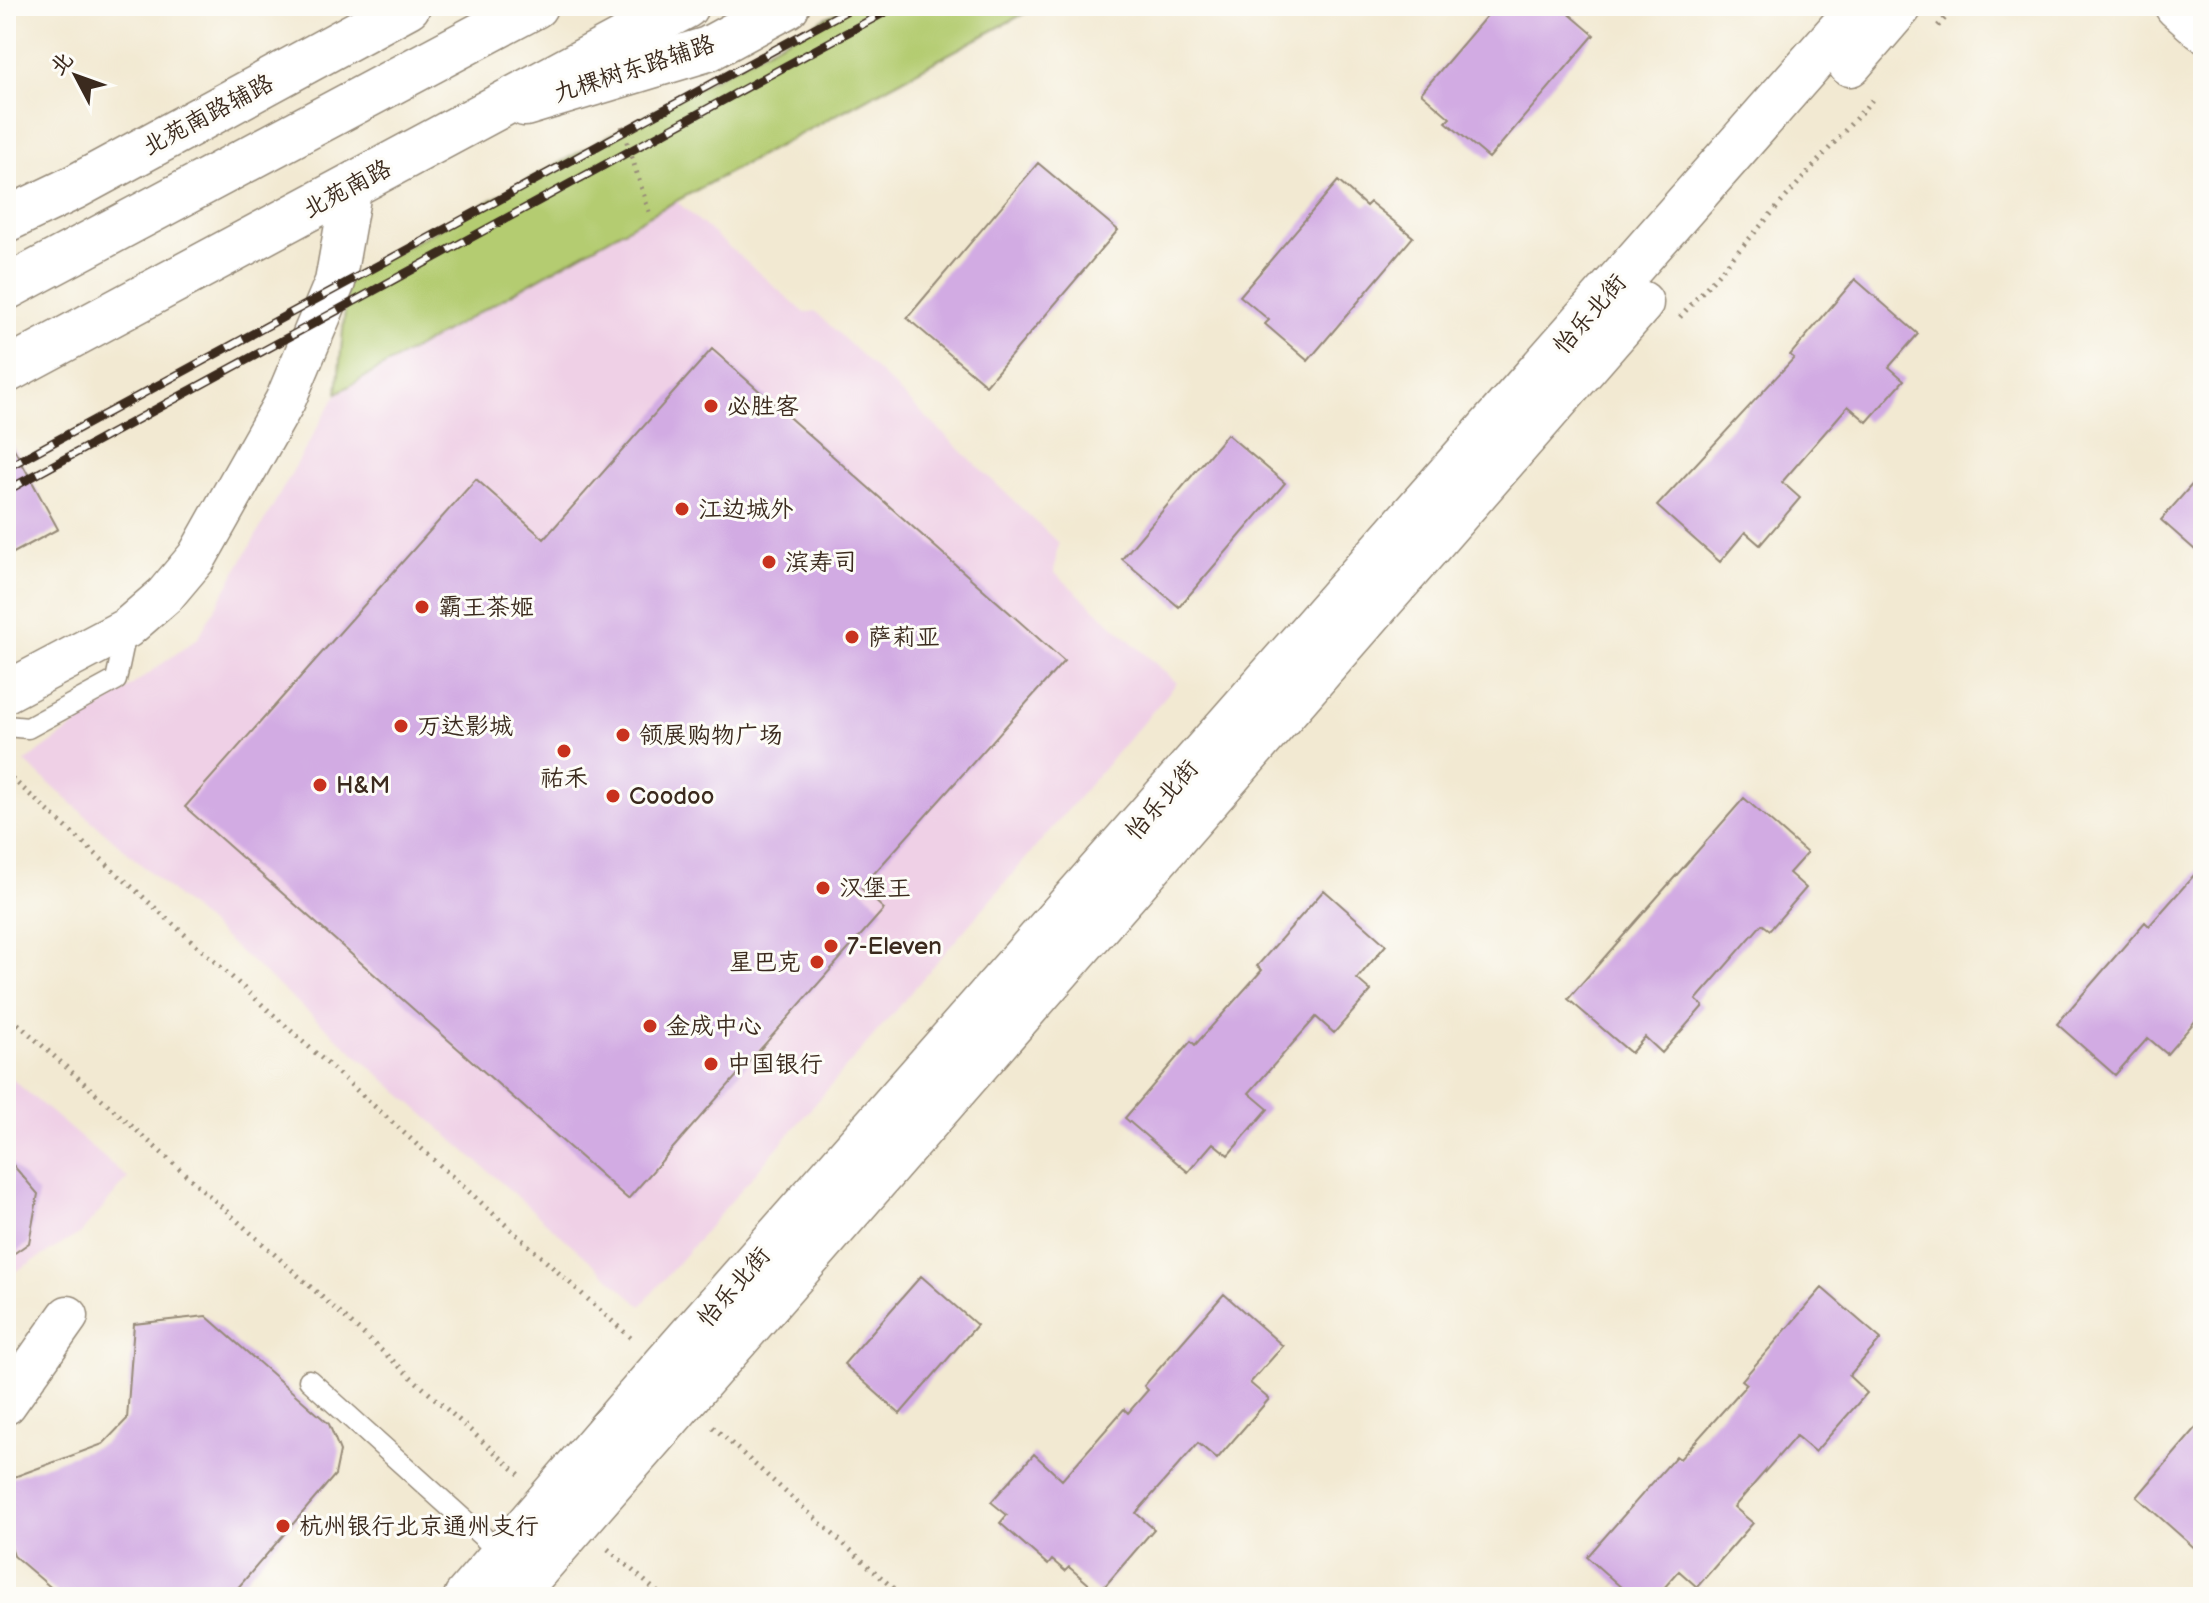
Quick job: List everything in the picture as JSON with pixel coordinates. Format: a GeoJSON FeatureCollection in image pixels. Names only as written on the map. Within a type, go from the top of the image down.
{"type":"FeatureCollection","features":[{"type":"Feature","properties":{"kind":"main road","name":"北苑南路辅路"},"geometry":{"type":"LineString","coordinates":[[6,220],[73,188],[408,6]]}},
{"type":"Feature","properties":{"kind":"main road"},"geometry":{"type":"LineString","coordinates":[[6,288],[535,6]]}},
{"type":"Feature","properties":{"kind":"main road","name":"北苑南路"},"geometry":{"type":"LineString","coordinates":[[6,371],[686,6]]}},
{"type":"Feature","properties":{"kind":"main road","name":"九棵树东路辅路"},"geometry":{"type":"LineString","coordinates":[[477,119],[708,49],[787,6]]}},
{"type":"Feature","properties":{"kind":"main road","name":"怡乐北街"},"geometry":{"type":"LineString","coordinates":[[512,1597],[564,1511],[1861,6]]}},
{"type":"Feature","properties":{"kind":"main road","name":"怡乐北街"},"geometry":{"type":"LineString","coordinates":[[674,1383],[1900,6]]}},
{"type":"Feature","properties":{"kind":"main road"},"geometry":{"type":"LineString","coordinates":[[2177,6],[2203,29]]}},
{"type":"Feature","properties":{"kind":"main road","name":"怡乐北街"},"geometry":{"type":"LineString","coordinates":[[466,1597],[503,1555],[564,1511]]}},
{"type":"Feature","properties":{"kind":"street"},"geometry":{"type":"LineString","coordinates":[[6,692],[127,628],[165,595],[197,557],[285,401],[335,282],[352,186]]}},
{"type":"Feature","properties":{"kind":"street"},"geometry":{"type":"LineString","coordinates":[[6,1404],[68,1316]]}},
{"type":"Feature","properties":{"kind":"lane"},"geometry":{"type":"LineString","coordinates":[[6,726],[28,728],[116,680],[127,628]]}},
{"type":"Feature","properties":{"kind":"lane"},"geometry":{"type":"LineString","coordinates":[[309,1380],[503,1555]]}},
{"type":"Feature","properties":{"kind":"path"},"geometry":{"type":"LineString","coordinates":[[622,126],[650,215]]}},
{"type":"Feature","properties":{"kind":"path"},"geometry":{"type":"LineString","coordinates":[[6,773],[674,1383],[903,1597]]}},
{"type":"Feature","properties":{"kind":"path"},"geometry":{"type":"LineString","coordinates":[[6,1013],[663,1597]]}},
{"type":"Feature","properties":{"kind":"shaded area","name":"领展购物广场"},"geometry":{"type":"Polygon","coordinates":[[[676,201],[805,313],[815,311],[1058,543],[1054,572],[1177,683],[641,1306],[25,762],[198,638],[337,393],[676,201]]]}},
{"type":"Feature","properties":{"kind":"shaded area"},"geometry":{"type":"Polygon","coordinates":[[[6,1074],[128,1178],[81,1233],[6,1277],[6,1074]]]}},
{"type":"Feature","properties":{"kind":"green space"},"geometry":{"type":"Polygon","coordinates":[[[847,6],[1038,6],[650,215],[337,393],[348,278],[847,6]]]}},
{"type":"Feature","properties":{"kind":"building"},"geometry":{"type":"Polygon","coordinates":[[[1495,6],[1560,6],[1594,35],[1489,158],[1446,122],[1450,118],[1421,93],[1495,6]]]}},
{"type":"Feature","properties":{"kind":"building"},"geometry":{"type":"Polygon","coordinates":[[[1038,163],[1118,230],[986,385],[907,318],[1038,163]]]}},
{"type":"Feature","properties":{"kind":"building"},"geometry":{"type":"Polygon","coordinates":[[[1338,181],[1366,206],[1370,202],[1413,237],[1308,361],[1265,324],[1269,320],[1240,296],[1338,181]]]}},
{"type":"Feature","properties":{"kind":"building"},"geometry":{"type":"Polygon","coordinates":[[[1855,279],[1918,334],[1889,367],[1904,380],[1867,422],[1848,406],[1782,482],[1800,498],[1760,545],[1745,532],[1720,562],[1657,506],[1794,358],[1790,355],[1855,279]]]}},
{"type":"Feature","properties":{"kind":"building","name":"领展购物广场"},"geometry":{"type":"Polygon","coordinates":[[[712,349],[1064,661],[861,888],[884,909],[628,1199],[185,807],[476,479],[544,539],[712,349]]]}},
{"type":"Feature","properties":{"kind":"building"},"geometry":{"type":"Polygon","coordinates":[[[6,434],[58,529],[6,557],[6,434]]]}},
{"type":"Feature","properties":{"kind":"building"},"geometry":{"type":"Polygon","coordinates":[[[1227,434],[1285,483],[1179,607],[1122,559],[1227,434]]]}},
{"type":"Feature","properties":{"kind":"building"},"geometry":{"type":"Polygon","coordinates":[[[2203,472],[2203,557],[2161,520],[2203,472]]]}},
{"type":"Feature","properties":{"kind":"building"},"geometry":{"type":"Polygon","coordinates":[[[1744,798],[1807,853],[1789,873],[1806,888],[1770,930],[1762,924],[1696,1000],[1703,1006],[1662,1053],[1645,1037],[1631,1053],[1568,999],[1744,798]]]}},
{"type":"Feature","properties":{"kind":"building"},"geometry":{"type":"Polygon","coordinates":[[[2203,865],[2203,1012],[2167,1054],[2148,1038],[2115,1075],[2057,1024],[2145,922],[2149,926],[2203,865]]]}},
{"type":"Feature","properties":{"kind":"building"},"geometry":{"type":"Polygon","coordinates":[[[1324,890],[1386,945],[1357,979],[1371,991],[1334,1033],[1316,1017],[1249,1093],[1268,1109],[1228,1155],[1213,1143],[1188,1172],[1125,1118],[1191,1041],[1195,1045],[1262,970],[1257,966],[1324,890]]]}},
{"type":"Feature","properties":{"kind":"building"},"geometry":{"type":"Polygon","coordinates":[[[6,1157],[38,1194],[29,1243],[6,1259],[6,1157]]]}},
{"type":"Feature","properties":{"kind":"building"},"geometry":{"type":"Polygon","coordinates":[[[921,1276],[977,1325],[900,1414],[844,1364],[921,1276]]]}},
{"type":"Feature","properties":{"kind":"building"},"geometry":{"type":"Polygon","coordinates":[[[1822,1288],[1881,1339],[1849,1376],[1867,1393],[1815,1452],[1796,1436],[1734,1507],[1753,1523],[1697,1587],[1679,1571],[1656,1597],[1632,1597],[1587,1557],[1676,1456],[1680,1459],[1747,1384],[1742,1380],[1822,1288]]]}},
{"type":"Feature","properties":{"kind":"building"},"geometry":{"type":"Polygon","coordinates":[[[1224,1294],[1283,1346],[1250,1383],[1269,1399],[1217,1459],[1198,1443],[1136,1513],[1154,1529],[1099,1593],[1069,1567],[1065,1571],[1052,1560],[1048,1565],[1000,1523],[1007,1515],[991,1502],[1034,1454],[1062,1480],[1124,1409],[1128,1413],[1148,1390],[1144,1386],[1224,1294]]]}},
{"type":"Feature","properties":{"kind":"building"},"geometry":{"type":"Polygon","coordinates":[[[206,1316],[329,1424],[340,1451],[335,1475],[230,1597],[62,1597],[14,1556],[6,1533],[6,1480],[103,1444],[127,1419],[134,1324],[206,1316]]]}},
{"type":"Feature","properties":{"kind":"building"},"geometry":{"type":"Polygon","coordinates":[[[2203,1420],[2203,1548],[2199,1552],[2137,1497],[2203,1420]]]}},
{"type":"Feature","properties":{"kind":"railway"},"geometry":{"type":"LineString","coordinates":[[6,468],[855,6]]}},
{"type":"Feature","properties":{"kind":"railway"},"geometry":{"type":"LineString","coordinates":[[6,491],[896,6]]}},
{"type":"Feature","properties":{"kind":"place","name":"必胜客"},"geometry":{"type":"Point","coordinates":[711,406]}},
{"type":"Feature","properties":{"kind":"place","name":"江边城外"},"geometry":{"type":"Point","coordinates":[682,509]}},
{"type":"Feature","properties":{"kind":"place","name":"滨寿司"},"geometry":{"type":"Point","coordinates":[769,562]}},
{"type":"Feature","properties":{"kind":"place","name":"霸王茶姬"},"geometry":{"type":"Point","coordinates":[422,607]}},
{"type":"Feature","properties":{"kind":"place","name":"萨莉亚"},"geometry":{"type":"Point","coordinates":[852,637]}},
{"type":"Feature","properties":{"kind":"place","name":"万达影城"},"geometry":{"type":"Point","coordinates":[401,726]}},
{"type":"Feature","properties":{"kind":"place","name":"领展购物广场"},"geometry":{"type":"Point","coordinates":[623,735]}},
{"type":"Feature","properties":{"kind":"place","name":"祐禾"},"geometry":{"type":"Point","coordinates":[564,751]}},
{"type":"Feature","properties":{"kind":"place","name":"H&M"},"geometry":{"type":"Point","coordinates":[320,785]}},
{"type":"Feature","properties":{"kind":"place","name":"Coodoo"},"geometry":{"type":"Point","coordinates":[613,796]}},
{"type":"Feature","properties":{"kind":"place","name":"汉堡王"},"geometry":{"type":"Point","coordinates":[823,888]}},
{"type":"Feature","properties":{"kind":"place","name":"7-Eleven"},"geometry":{"type":"Point","coordinates":[831,946]}},
{"type":"Feature","properties":{"kind":"place","name":"星巴克"},"geometry":{"type":"Point","coordinates":[817,962]}},
{"type":"Feature","properties":{"kind":"place","name":"金成中心"},"geometry":{"type":"Point","coordinates":[650,1026]}},
{"type":"Feature","properties":{"kind":"place","name":"中国银行"},"geometry":{"type":"Point","coordinates":[711,1064]}},
{"type":"Feature","properties":{"kind":"place","name":"杭州银行北京通州支行"},"geometry":{"type":"Point","coordinates":[283,1526]}}]}
